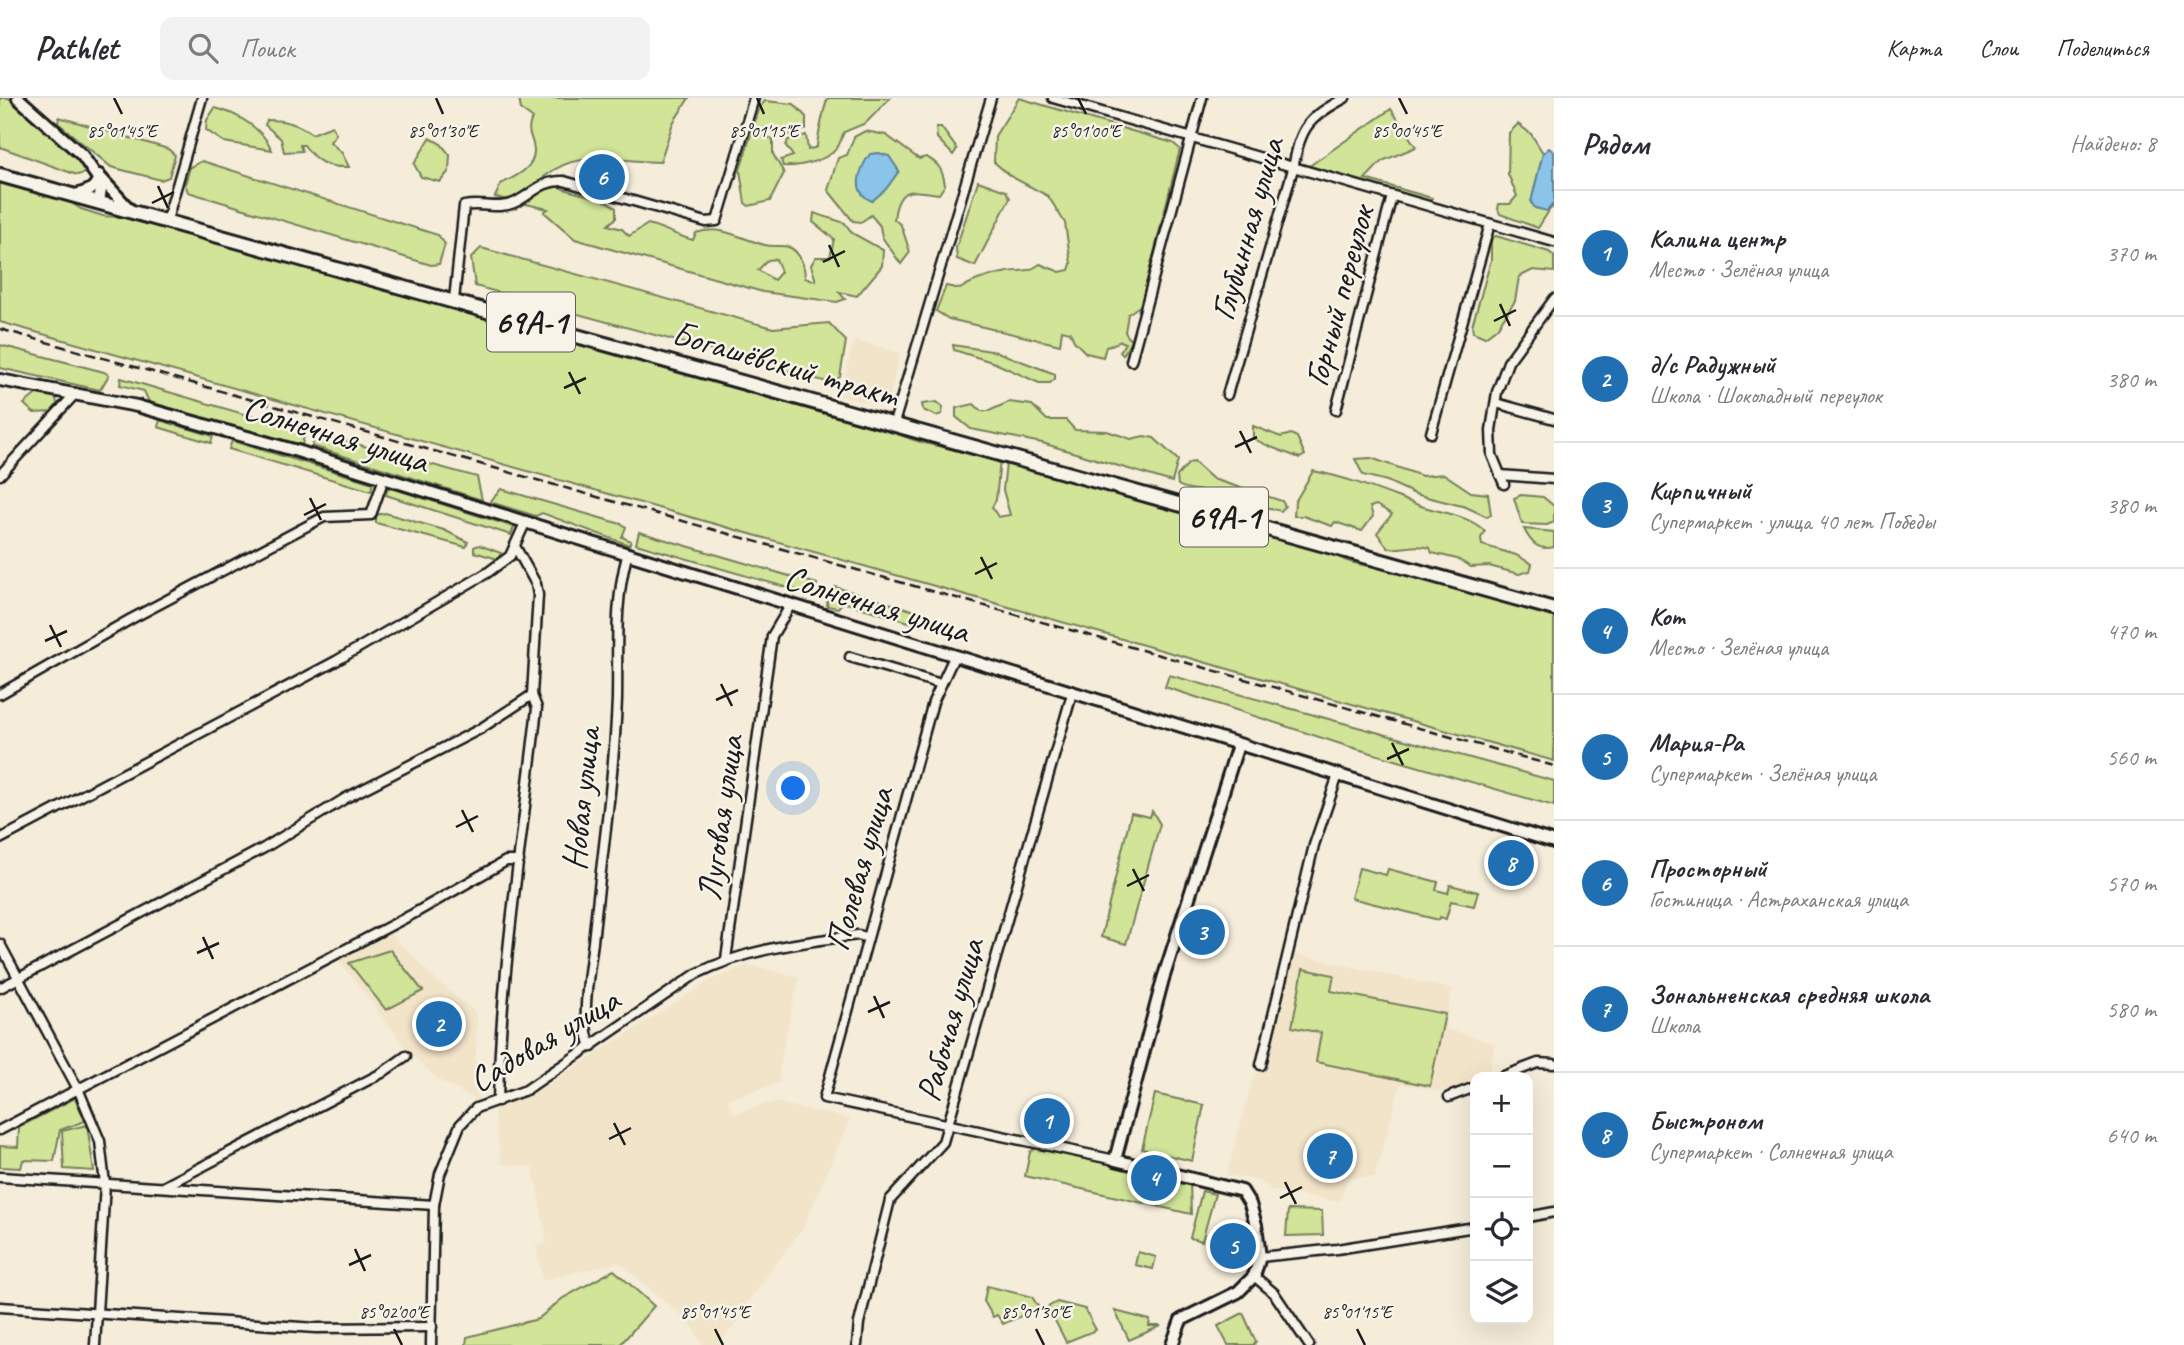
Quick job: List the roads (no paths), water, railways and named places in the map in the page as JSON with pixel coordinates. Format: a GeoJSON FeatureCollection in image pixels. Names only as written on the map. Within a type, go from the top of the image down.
{"type":"FeatureCollection","features":[{"type":"Feature","properties":{"kind":"main road","name":"Богашёвский тракт"},"geometry":{"type":"LineString","coordinates":[[0,175],[1554,609]]}},
{"type":"Feature","properties":{"kind":"street"},"geometry":{"type":"LineString","coordinates":[[18,98],[82,155],[130,210]]}},
{"type":"Feature","properties":{"kind":"street"},"geometry":{"type":"LineString","coordinates":[[167,220],[202,98]]}},
{"type":"Feature","properties":{"kind":"street"},"geometry":{"type":"LineString","coordinates":[[454,300],[464,206],[482,203],[503,206],[540,184],[564,181],[713,223],[720,218],[730,172],[754,98]]}},
{"type":"Feature","properties":{"kind":"street"},"geometry":{"type":"LineString","coordinates":[[894,424],[991,98]]}},
{"type":"Feature","properties":{"kind":"street"},"geometry":{"type":"LineString","coordinates":[[1053,98],[1554,242]]}},
{"type":"Feature","properties":{"kind":"street"},"geometry":{"type":"LineString","coordinates":[[1131,361],[1202,98]]}},
{"type":"Feature","properties":{"kind":"street","name":"Глубинная улица"},"geometry":{"type":"LineString","coordinates":[[1227,395],[1293,169],[1297,143],[1310,120],[1345,98]]}},
{"type":"Feature","properties":{"kind":"street"},"geometry":{"type":"LineString","coordinates":[[75,195],[92,190],[98,183],[99,175]]}},
{"type":"Feature","properties":{"kind":"street"},"geometry":{"type":"LineString","coordinates":[[99,175],[102,184],[99,202]]}},
{"type":"Feature","properties":{"kind":"street","name":"Горный переулок"},"geometry":{"type":"LineString","coordinates":[[1336,410],[1392,196]]}},
{"type":"Feature","properties":{"kind":"street"},"geometry":{"type":"LineString","coordinates":[[1431,433],[1490,224]]}},
{"type":"Feature","properties":{"kind":"street"},"geometry":{"type":"LineString","coordinates":[[1504,484],[1492,455],[1491,430],[1496,403],[1508,362],[1551,311],[1554,299]]}},
{"type":"Feature","properties":{"kind":"street","name":"Солнечная улица"},"geometry":{"type":"LineString","coordinates":[[0,380],[76,393],[184,418],[526,521],[627,556],[1554,842]]}},
{"type":"Feature","properties":{"kind":"street"},"geometry":{"type":"LineString","coordinates":[[0,475],[76,393]]}},
{"type":"Feature","properties":{"kind":"street"},"geometry":{"type":"LineString","coordinates":[[1496,403],[1554,419]]}},
{"type":"Feature","properties":{"kind":"street"},"geometry":{"type":"LineString","coordinates":[[1500,475],[1554,479]]}},
{"type":"Feature","properties":{"kind":"street"},"geometry":{"type":"LineString","coordinates":[[0,694],[120,625],[324,517],[371,515],[384,478]]}},
{"type":"Feature","properties":{"kind":"street"},"geometry":{"type":"LineString","coordinates":[[0,839],[336,661],[507,561],[516,548],[526,521]]}},
{"type":"Feature","properties":{"kind":"street"},"geometry":{"type":"LineString","coordinates":[[498,1101],[499,1034],[537,709],[532,695],[538,595],[536,584],[516,548]]}},
{"type":"Feature","properties":{"kind":"street","name":"Новая улица"},"geometry":{"type":"LineString","coordinates":[[592,1047],[586,1038],[589,979],[617,699],[618,613],[627,556]]}},
{"type":"Feature","properties":{"kind":"street","name":"Луговая улица"},"geometry":{"type":"LineString","coordinates":[[726,959],[772,636],[790,606]]}},
{"type":"Feature","properties":{"kind":"street"},"geometry":{"type":"LineString","coordinates":[[849,657],[941,684]]}},
{"type":"Feature","properties":{"kind":"street","name":"Полевая улица"},"geometry":{"type":"LineString","coordinates":[[948,1125],[824,1098],[866,937],[933,702],[954,657]]}},
{"type":"Feature","properties":{"kind":"street","name":"Рабочая улица"},"geometry":{"type":"LineString","coordinates":[[857,1345],[859,1323],[890,1200],[943,1143],[1072,694]]}},
{"type":"Feature","properties":{"kind":"street"},"geometry":{"type":"LineString","coordinates":[[0,988],[264,848],[346,798],[480,729],[532,695]]}},
{"type":"Feature","properties":{"kind":"street"},"geometry":{"type":"LineString","coordinates":[[1115,1160],[1163,979],[1238,745]]}},
{"type":"Feature","properties":{"kind":"street"},"geometry":{"type":"LineString","coordinates":[[1261,1065],[1314,845],[1338,775]]}},
{"type":"Feature","properties":{"kind":"street"},"geometry":{"type":"LineString","coordinates":[[0,1130],[413,914],[506,861],[519,861]]}},
{"type":"Feature","properties":{"kind":"street","name":"Садовая улица"},"geometry":{"type":"LineString","coordinates":[[431,1345],[434,1205],[440,1174],[460,1125],[476,1108],[526,1090],[696,974],[726,959],[807,942],[858,934],[866,937]]}},
{"type":"Feature","properties":{"kind":"street"},"geometry":{"type":"LineString","coordinates":[[0,944],[79,1091],[100,1141],[105,1184],[95,1345]]}},
{"type":"Feature","properties":{"kind":"street"},"geometry":{"type":"LineString","coordinates":[[163,1188],[382,1073],[406,1056]]}},
{"type":"Feature","properties":{"kind":"street"},"geometry":{"type":"LineString","coordinates":[[1514,1072],[1538,1063],[1554,1064]]}},
{"type":"Feature","properties":{"kind":"street"},"geometry":{"type":"LineString","coordinates":[[1450,1097],[1470,1089]]}},
{"type":"Feature","properties":{"kind":"street"},"geometry":{"type":"LineString","coordinates":[[948,1125],[1115,1160],[1242,1191],[1250,1204],[1261,1257],[1254,1276],[1238,1292],[1181,1320],[1172,1345]]}},
{"type":"Feature","properties":{"kind":"street"},"geometry":{"type":"LineString","coordinates":[[0,1177],[434,1205]]}},
{"type":"Feature","properties":{"kind":"street"},"geometry":{"type":"LineString","coordinates":[[1533,1216],[1554,1212]]}},
{"type":"Feature","properties":{"kind":"street"},"geometry":{"type":"LineString","coordinates":[[1261,1257],[1337,1250],[1470,1228]]}},
{"type":"Feature","properties":{"kind":"street"},"geometry":{"type":"LineString","coordinates":[[1254,1276],[1274,1293],[1309,1345]]}},
{"type":"Feature","properties":{"kind":"street"},"geometry":{"type":"LineString","coordinates":[[0,1307],[316,1328],[432,1327]]}},
{"type":"Feature","properties":{"kind":"water"},"geometry":{"type":"Polygon","coordinates":[[[1549,148],[1554,152],[1554,203],[1547,211],[1535,208],[1531,202],[1543,153],[1549,148]]]}},
{"type":"Feature","properties":{"kind":"water"},"geometry":{"type":"Polygon","coordinates":[[[870,154],[889,156],[899,171],[886,189],[872,201],[861,192],[859,179],[870,154]]]}},
{"type":"Feature","properties":{"kind":"railway"},"geometry":{"type":"LineString","coordinates":[[0,329],[1554,766]]}},
{"type":"Feature","properties":{"kind":"place","name":"Просторный"},"geometry":{"type":"Point","coordinates":[602,177]}},
{"type":"Feature","properties":{"kind":"place","name":"Быстроном"},"geometry":{"type":"Point","coordinates":[1511,863]}},
{"type":"Feature","properties":{"kind":"place","name":"Кирпичный"},"geometry":{"type":"Point","coordinates":[1202,932]}},
{"type":"Feature","properties":{"kind":"place","name":"д/с Радужный"},"geometry":{"type":"Point","coordinates":[439,1024]}},
{"type":"Feature","properties":{"kind":"place","name":"Калина центр"},"geometry":{"type":"Point","coordinates":[1047,1121]}},
{"type":"Feature","properties":{"kind":"place","name":"Зональненская средняя школа"},"geometry":{"type":"Point","coordinates":[1330,1156]}},
{"type":"Feature","properties":{"kind":"place","name":"Кот"},"geometry":{"type":"Point","coordinates":[1154,1178]}},
{"type":"Feature","properties":{"kind":"place","name":"Мария-Ра"},"geometry":{"type":"Point","coordinates":[1233,1246]}}]}
